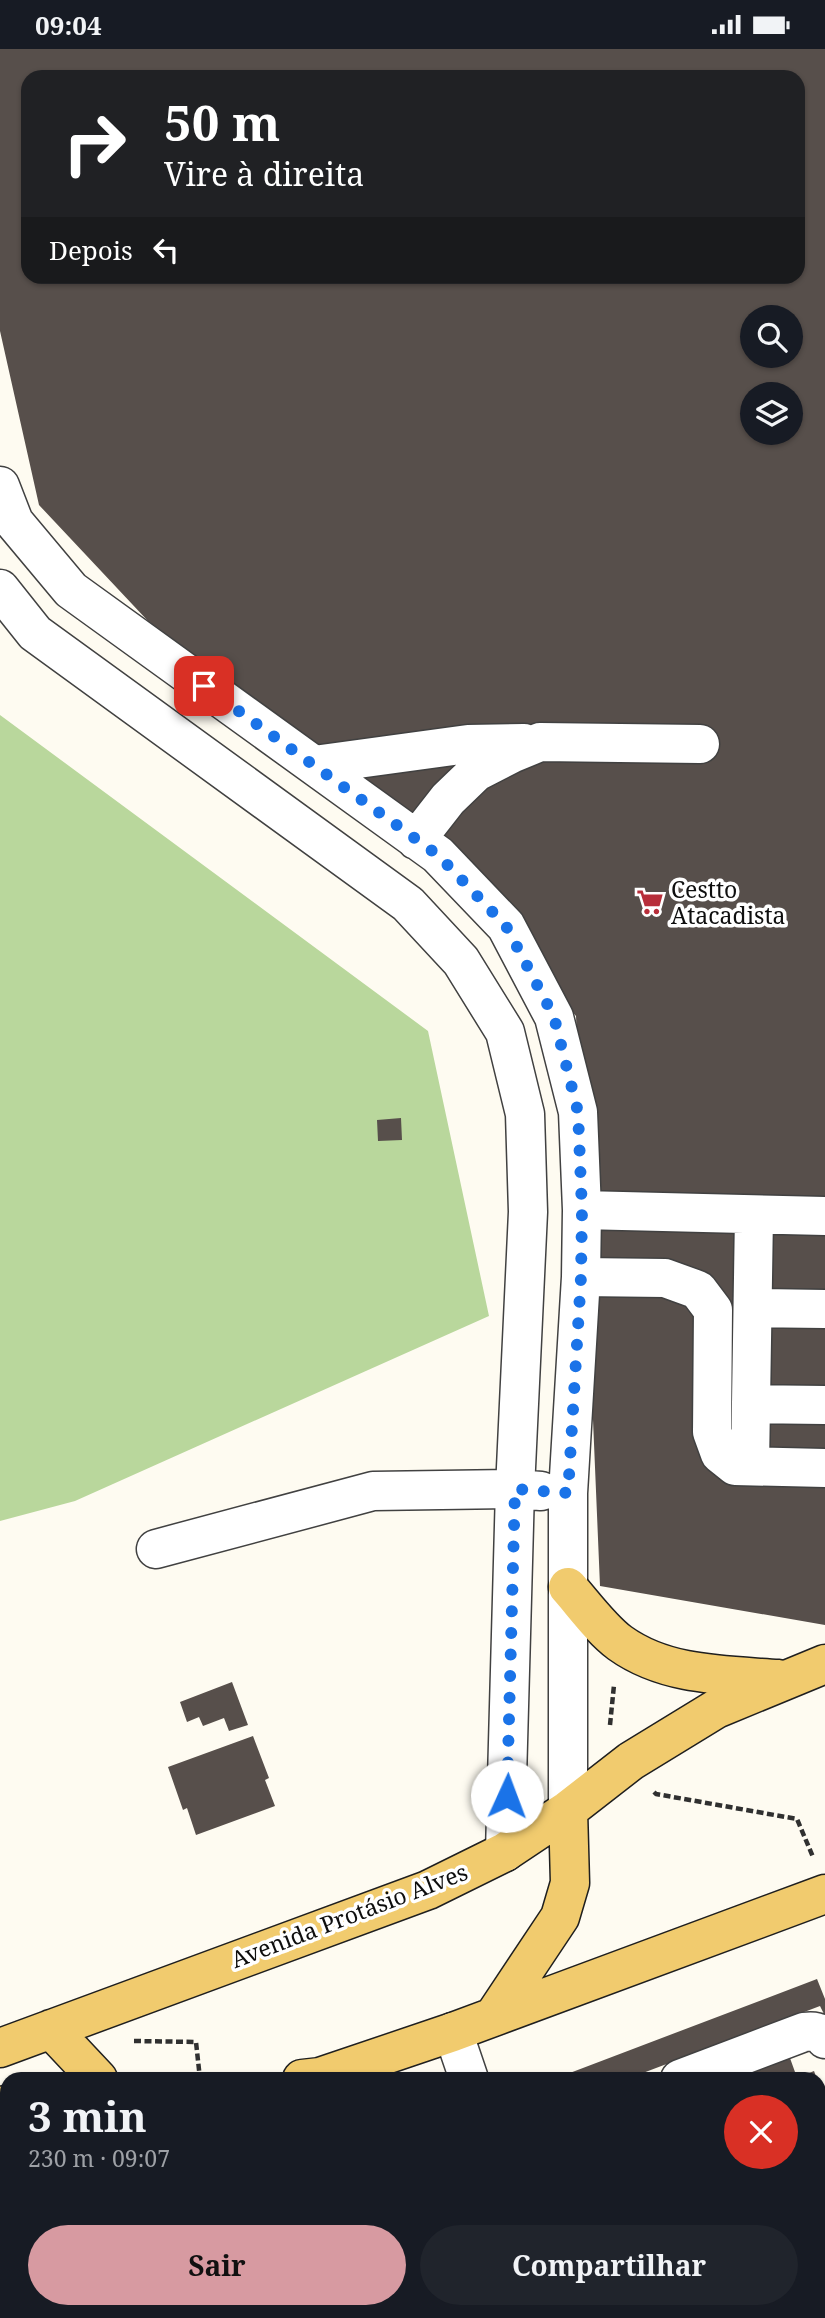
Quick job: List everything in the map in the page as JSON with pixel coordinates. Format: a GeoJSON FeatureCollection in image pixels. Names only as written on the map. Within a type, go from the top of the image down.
{"type":"FeatureCollection","features":[{"type":"Feature","properties":{"kind":"main road"},"geometry":{"type":"LineString","coordinates":[[568,1587],[618,1642],[648,1659],[691,1672],[783,1680]]}},
{"type":"Feature","properties":{"kind":"main road","name":"Avenida Protásio Alves"},"geometry":{"type":"LineString","coordinates":[[0,2048],[428,1890],[505,1851],[568,1809],[631,1761],[716,1709],[825,1664]]}},
{"type":"Feature","properties":{"kind":"main road"},"geometry":{"type":"LineString","coordinates":[[494,2016],[546,1942],[560,1917],[570,1883],[568,1809]]}},
{"type":"Feature","properties":{"kind":"main road"},"geometry":{"type":"LineString","coordinates":[[331,2072],[494,2016],[820,1879]]}},
{"type":"Feature","properties":{"kind":"main road"},"geometry":{"type":"LineString","coordinates":[[51,2029],[91,2072]]}},
{"type":"Feature","properties":{"kind":"street"},"geometry":{"type":"LineString","coordinates":[[0,487],[15,522],[71,590],[438,855],[506,926],[554,1017],[578,1112],[582,1210],[581,1277],[568,1493],[568,1809]]}},
{"type":"Feature","properties":{"kind":"street"},"geometry":{"type":"LineString","coordinates":[[0,589],[35,633],[408,904],[461,961],[505,1032],[524,1114],[528,1212],[515,1489],[505,1851]]}},
{"type":"Feature","properties":{"kind":"street"},"geometry":{"type":"LineString","coordinates":[[416,840],[448,799],[476,772],[540,742]]}},
{"type":"Feature","properties":{"kind":"street"},"geometry":{"type":"LineString","coordinates":[[314,765],[468,744],[701,744]]}},
{"type":"Feature","properties":{"kind":"street"},"geometry":{"type":"LineString","coordinates":[[582,1210],[825,1216]]}},
{"type":"Feature","properties":{"kind":"street"},"geometry":{"type":"LineString","coordinates":[[750,1466],[754,1215]]}},
{"type":"Feature","properties":{"kind":"street"},"geometry":{"type":"LineString","coordinates":[[581,1277],[665,1278],[698,1290],[713,1310],[712,1432],[720,1454],[735,1466],[825,1468]]}},
{"type":"Feature","properties":{"kind":"street"},"geometry":{"type":"LineString","coordinates":[[753,1308],[825,1309]]}},
{"type":"Feature","properties":{"kind":"street"},"geometry":{"type":"LineString","coordinates":[[752,1405],[825,1405]]}},
{"type":"Feature","properties":{"kind":"street"},"geometry":{"type":"LineString","coordinates":[[156,1549],[373,1491],[515,1489],[568,1493]]}},
{"type":"Feature","properties":{"kind":"street"},"geometry":{"type":"LineString","coordinates":[[698,2072],[804,2032],[813,2031],[825,2039]]}},
{"type":"Feature","properties":{"kind":"street"},"geometry":{"type":"LineString","coordinates":[[453,2032],[467,2072]]}},
{"type":"Feature","properties":{"kind":"path"},"geometry":{"type":"LineString","coordinates":[[618,1642],[609,1731],[656,1794],[797,1819],[820,1879]]}},
{"type":"Feature","properties":{"kind":"path"},"geometry":{"type":"LineString","coordinates":[[109,2007],[121,2041],[196,2042],[199,2072]]}},
{"type":"Feature","properties":{"kind":"green space"},"geometry":{"type":"Polygon","coordinates":[[[0,715],[428,1031],[489,1316],[75,1501],[0,1521],[0,715]]]}},
{"type":"Feature","properties":{"kind":"building","name":"Cestto Atacadista"},"geometry":{"type":"Polygon","coordinates":[[[0,49],[825,49],[825,1625],[600,1586],[576,1016],[375,787],[148,621],[39,505],[0,331],[0,49]]]}},
{"type":"Feature","properties":{"kind":"building"},"geometry":{"type":"Polygon","coordinates":[[[401,1118],[402,1140],[378,1141],[377,1120],[401,1118]]]}},
{"type":"Feature","properties":{"kind":"building"},"geometry":{"type":"Polygon","coordinates":[[[232,1682],[248,1725],[229,1731],[224,1718],[203,1726],[199,1717],[187,1722],[180,1702],[232,1682]]]}},
{"type":"Feature","properties":{"kind":"building"},"geometry":{"type":"Polygon","coordinates":[[[253,1736],[269,1778],[265,1780],[275,1806],[196,1835],[187,1808],[183,1810],[168,1767],[253,1736]]]}},
{"type":"Feature","properties":{"kind":"building"},"geometry":{"type":"Polygon","coordinates":[[[817,1979],[825,1999],[825,2016],[820,2006],[646,2072],[572,2072],[817,1979]]]}},
{"type":"Feature","properties":{"kind":"building"},"geometry":{"type":"Polygon","coordinates":[[[786,2047],[795,2072],[720,2072],[786,2047]]]}},
{"type":"Feature","properties":{"kind":"place","name":"Cestto Atacadista"},"geometry":{"type":"Point","coordinates":[650,902]}},
{"type":"Feature","properties":{"kind":"route"},"geometry":{"type":"LineString","coordinates":[[204,686],[438,855],[506,926],[554,1017],[578,1112],[582,1210],[581,1277],[568,1493],[515,1489],[507,1796]]}}]}
